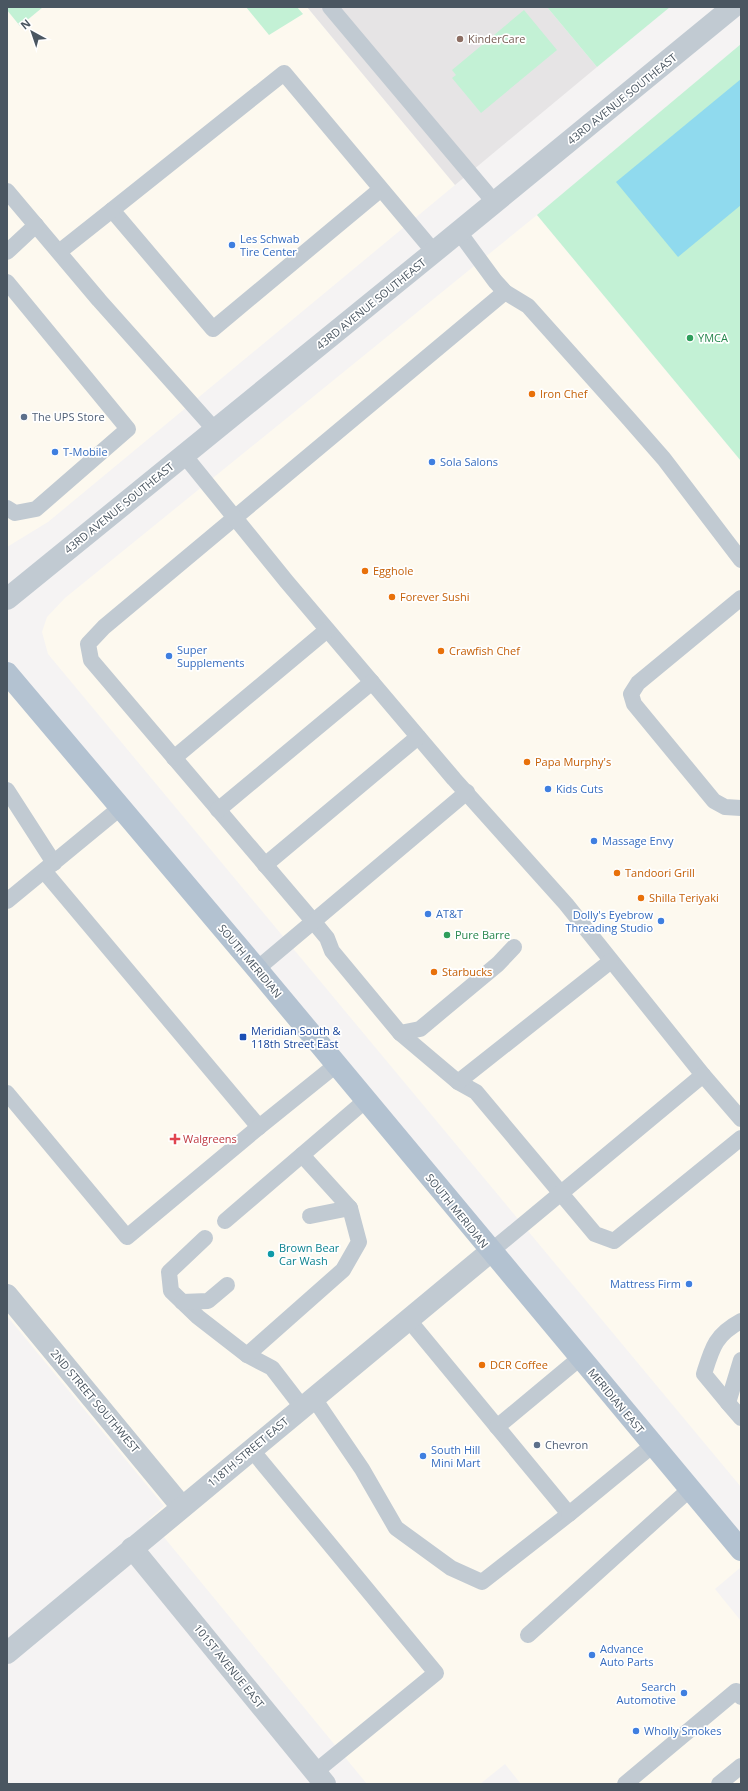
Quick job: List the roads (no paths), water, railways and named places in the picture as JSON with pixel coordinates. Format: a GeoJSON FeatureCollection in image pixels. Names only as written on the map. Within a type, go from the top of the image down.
{"type":"FeatureCollection","features":[{"type":"Feature","properties":{"kind":"main road","name":"SOUTH MERIDIAN"},"geometry":{"type":"LineString","coordinates":[[7,673],[366,1100],[490,1252]]}},
{"type":"Feature","properties":{"kind":"main road","name":"MERIDIAN EAST"},"geometry":{"type":"LineString","coordinates":[[490,1252],[741,1550]]}},
{"type":"Feature","properties":{"kind":"street","name":"43RD AVENUE SOUTHEAST"},"geometry":{"type":"LineString","coordinates":[[7,599],[495,203],[733,7]]}},
{"type":"Feature","properties":{"kind":"street","name":"118TH STREET EAST"},"geometry":{"type":"LineString","coordinates":[[7,1653],[490,1252]]}},
{"type":"Feature","properties":{"kind":"street","name":"2ND STREET SOUTHWEST"},"geometry":{"type":"LineString","coordinates":[[7,1295],[182,1507]]}},
{"type":"Feature","properties":{"kind":"street","name":"101ST AVENUE EAST"},"geometry":{"type":"LineString","coordinates":[[132,1548],[320,1778]]}},
{"type":"Feature","properties":{"kind":"lane"},"geometry":{"type":"LineString","coordinates":[[330,7],[495,203]]}},
{"type":"Feature","properties":{"kind":"lane"},"geometry":{"type":"LineString","coordinates":[[59,252],[284,72],[434,252]]}},
{"type":"Feature","properties":{"kind":"lane"},"geometry":{"type":"LineString","coordinates":[[112,210],[213,329],[381,189]]}},
{"type":"Feature","properties":{"kind":"lane"},"geometry":{"type":"LineString","coordinates":[[7,190],[59,252],[215,430]]}},
{"type":"Feature","properties":{"kind":"lane"},"geometry":{"type":"LineString","coordinates":[[7,252],[36,225]]}},
{"type":"Feature","properties":{"kind":"lane"},"geometry":{"type":"LineString","coordinates":[[459,232],[495,281],[505,292],[528,306],[664,459],[741,560]]}},
{"type":"Feature","properties":{"kind":"lane"},"geometry":{"type":"LineString","coordinates":[[7,282],[128,429],[36,509],[15,513],[7,508]]}},
{"type":"Feature","properties":{"kind":"lane"},"geometry":{"type":"LineString","coordinates":[[505,292],[104,628],[88,644],[91,660],[313,921],[327,938],[332,951],[400,1033],[458,1082],[476,1092],[596,1234],[614,1241],[741,1138]]}},
{"type":"Feature","properties":{"kind":"lane"},"geometry":{"type":"LineString","coordinates":[[184,455],[234,518],[418,737],[566,904],[703,1075],[741,1119]]}},
{"type":"Feature","properties":{"kind":"lane"},"geometry":{"type":"LineString","coordinates":[[741,598],[638,683],[631,694],[634,704],[714,801],[725,807],[741,808]]}},
{"type":"Feature","properties":{"kind":"lane"},"geometry":{"type":"LineString","coordinates":[[174,758],[327,630]]}},
{"type":"Feature","properties":{"kind":"lane"},"geometry":{"type":"LineString","coordinates":[[218,810],[372,682]]}},
{"type":"Feature","properties":{"kind":"lane"},"geometry":{"type":"LineString","coordinates":[[265,865],[418,737]]}},
{"type":"Feature","properties":{"kind":"lane"},"geometry":{"type":"LineString","coordinates":[[7,790],[49,867],[259,1127]]}},
{"type":"Feature","properties":{"kind":"lane"},"geometry":{"type":"LineString","coordinates":[[256,969],[467,792]]}},
{"type":"Feature","properties":{"kind":"lane"},"geometry":{"type":"LineString","coordinates":[[7,901],[120,808]]}},
{"type":"Feature","properties":{"kind":"lane"},"geometry":{"type":"LineString","coordinates":[[400,1033],[420,1029],[498,964],[514,947]]}},
{"type":"Feature","properties":{"kind":"lane"},"geometry":{"type":"LineString","coordinates":[[458,1082],[611,961]]}},
{"type":"Feature","properties":{"kind":"lane"},"geometry":{"type":"LineString","coordinates":[[7,1093],[128,1237],[259,1127],[336,1065]]}},
{"type":"Feature","properties":{"kind":"lane"},"geometry":{"type":"LineString","coordinates":[[490,1252],[703,1075]]}},
{"type":"Feature","properties":{"kind":"lane"},"geometry":{"type":"LineString","coordinates":[[225,1221],[366,1100]]}},
{"type":"Feature","properties":{"kind":"lane"},"geometry":{"type":"LineString","coordinates":[[247,1355],[344,1270],[359,1242],[350,1208],[302,1155]]}},
{"type":"Feature","properties":{"kind":"lane"},"geometry":{"type":"LineString","coordinates":[[310,1216],[350,1208]]}},
{"type":"Feature","properties":{"kind":"lane"},"geometry":{"type":"LineString","coordinates":[[205,1238],[169,1272],[171,1291],[198,1317],[247,1355],[272,1368],[308,1402],[362,1469],[396,1528],[451,1568],[482,1582],[569,1514],[653,1445]]}},
{"type":"Feature","properties":{"kind":"lane"},"geometry":{"type":"LineString","coordinates":[[182,1302],[208,1301],[227,1285]]}},
{"type":"Feature","properties":{"kind":"lane"},"geometry":{"type":"LineString","coordinates":[[408,1319],[569,1514]]}},
{"type":"Feature","properties":{"kind":"lane"},"geometry":{"type":"LineString","coordinates":[[741,1321],[731,1326],[713,1345],[704,1374],[741,1418]]}},
{"type":"Feature","properties":{"kind":"lane"},"geometry":{"type":"LineString","coordinates":[[497,1427],[580,1358]]}},
{"type":"Feature","properties":{"kind":"lane"},"geometry":{"type":"LineString","coordinates":[[728,1403],[741,1360]]}},
{"type":"Feature","properties":{"kind":"lane"},"geometry":{"type":"LineString","coordinates":[[251,1449],[436,1673],[320,1778]]}},
{"type":"Feature","properties":{"kind":"lane"},"geometry":{"type":"LineString","coordinates":[[528,1635],[690,1489]]}},
{"type":"Feature","properties":{"kind":"lane"},"geometry":{"type":"LineString","coordinates":[[625,1784],[736,1691],[741,1697]]}},
{"type":"Feature","properties":{"kind":"lane"},"geometry":{"type":"LineString","coordinates":[[719,1784],[741,1766]]}},
{"type":"Feature","properties":{"kind":"water"},"geometry":{"type":"Polygon","coordinates":[[[741,79],[741,205],[678,257],[616,182],[741,79]]]}},
{"type":"Feature","properties":{"kind":"place","name":"KinderCare"},"geometry":{"type":"Point","coordinates":[460,39]}},
{"type":"Feature","properties":{"kind":"place","name":"Les Schwab Tire Center"},"geometry":{"type":"Point","coordinates":[232,245]}},
{"type":"Feature","properties":{"kind":"place","name":"YMCA"},"geometry":{"type":"Point","coordinates":[690,338]}},
{"type":"Feature","properties":{"kind":"place","name":"Iron Chef"},"geometry":{"type":"Point","coordinates":[532,394]}},
{"type":"Feature","properties":{"kind":"place","name":"The UPS Store"},"geometry":{"type":"Point","coordinates":[24,417]}},
{"type":"Feature","properties":{"kind":"place","name":"T-Mobile"},"geometry":{"type":"Point","coordinates":[55,452]}},
{"type":"Feature","properties":{"kind":"place","name":"Sola Salons"},"geometry":{"type":"Point","coordinates":[432,462]}},
{"type":"Feature","properties":{"kind":"place","name":"Egghole"},"geometry":{"type":"Point","coordinates":[365,571]}},
{"type":"Feature","properties":{"kind":"place","name":"Forever Sushi"},"geometry":{"type":"Point","coordinates":[392,597]}},
{"type":"Feature","properties":{"kind":"place","name":"Crawfish Chef"},"geometry":{"type":"Point","coordinates":[441,651]}},
{"type":"Feature","properties":{"kind":"place","name":"Super Supplements"},"geometry":{"type":"Point","coordinates":[169,656]}},
{"type":"Feature","properties":{"kind":"place","name":"Papa Murphy's"},"geometry":{"type":"Point","coordinates":[527,762]}},
{"type":"Feature","properties":{"kind":"place","name":"Kids Cuts"},"geometry":{"type":"Point","coordinates":[548,789]}},
{"type":"Feature","properties":{"kind":"place","name":"Massage Envy"},"geometry":{"type":"Point","coordinates":[594,841]}},
{"type":"Feature","properties":{"kind":"place","name":"Tandoori Grill"},"geometry":{"type":"Point","coordinates":[617,873]}},
{"type":"Feature","properties":{"kind":"place","name":"Shilla Teriyaki"},"geometry":{"type":"Point","coordinates":[641,898]}},
{"type":"Feature","properties":{"kind":"place","name":"AT&T"},"geometry":{"type":"Point","coordinates":[428,914]}},
{"type":"Feature","properties":{"kind":"place","name":"Dolly's Eyebrow Threading Studio"},"geometry":{"type":"Point","coordinates":[661,921]}},
{"type":"Feature","properties":{"kind":"place","name":"Pure Barre"},"geometry":{"type":"Point","coordinates":[447,935]}},
{"type":"Feature","properties":{"kind":"place","name":"Starbucks"},"geometry":{"type":"Point","coordinates":[434,972]}},
{"type":"Feature","properties":{"kind":"place","name":"Meridian South & 118th Street East"},"geometry":{"type":"Point","coordinates":[243,1037]}},
{"type":"Feature","properties":{"kind":"place","name":"Walgreens"},"geometry":{"type":"Point","coordinates":[175,1139]}},
{"type":"Feature","properties":{"kind":"place","name":"Brown Bear Car Wash"},"geometry":{"type":"Point","coordinates":[271,1254]}},
{"type":"Feature","properties":{"kind":"place","name":"Mattress Firm"},"geometry":{"type":"Point","coordinates":[689,1284]}},
{"type":"Feature","properties":{"kind":"place","name":"DCR Coffee"},"geometry":{"type":"Point","coordinates":[482,1365]}},
{"type":"Feature","properties":{"kind":"place","name":"Chevron"},"geometry":{"type":"Point","coordinates":[537,1445]}},
{"type":"Feature","properties":{"kind":"place","name":"South Hill Mini Mart"},"geometry":{"type":"Point","coordinates":[423,1456]}},
{"type":"Feature","properties":{"kind":"place","name":"Advance Auto Parts"},"geometry":{"type":"Point","coordinates":[592,1655]}},
{"type":"Feature","properties":{"kind":"place","name":"Search Automotive"},"geometry":{"type":"Point","coordinates":[684,1693]}},
{"type":"Feature","properties":{"kind":"place","name":"Wholly Smokes"},"geometry":{"type":"Point","coordinates":[636,1731]}}]}
